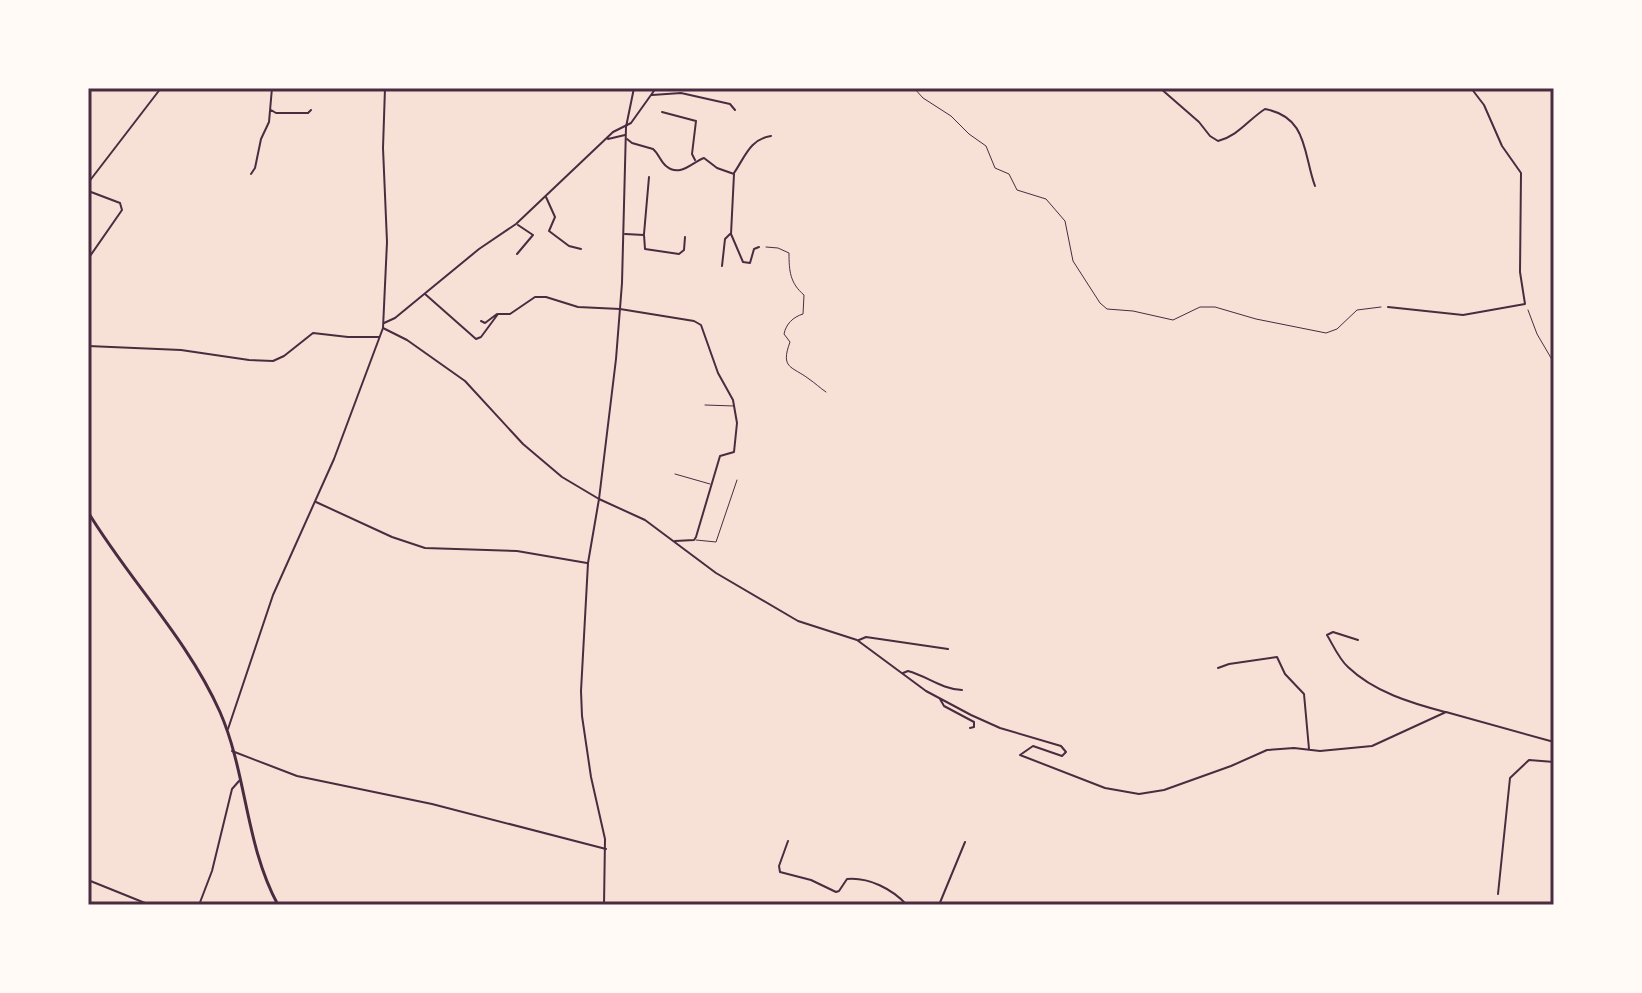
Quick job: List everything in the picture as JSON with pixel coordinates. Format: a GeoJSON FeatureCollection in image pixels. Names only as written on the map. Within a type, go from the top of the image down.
{"type":"FeatureCollection","features":[{"type":"Feature","properties":{"kind":"main road"},"geometry":{"type":"LineString","coordinates":[[88,512],[189,654],[224,722],[258,860],[278,905]]}},
{"type":"Feature","properties":{"kind":"street"},"geometry":{"type":"LineString","coordinates":[[88,183],[161,88]]}},
{"type":"Feature","properties":{"kind":"street"},"geometry":{"type":"LineString","coordinates":[[251,174],[269,122],[272,88]]}},
{"type":"Feature","properties":{"kind":"street"},"geometry":{"type":"LineString","coordinates":[[227,732],[273,595],[315,502],[383,328],[387,242],[383,148],[385,88]]}},
{"type":"Feature","properties":{"kind":"street"},"geometry":{"type":"LineString","coordinates":[[604,905],[606,849],[591,777],[581,701],[588,563],[599,499],[620,309],[626,127],[634,88]]}},
{"type":"Feature","properties":{"kind":"street"},"geometry":{"type":"LineString","coordinates":[[383,321],[395,318],[479,249],[516,224],[606,139],[626,127],[656,88]]}},
{"type":"Feature","properties":{"kind":"street"},"geometry":{"type":"LineString","coordinates":[[1160,88],[1218,141],[1251,124],[1265,109],[1278,113],[1301,132],[1315,186]]}},
{"type":"Feature","properties":{"kind":"street"},"geometry":{"type":"LineString","coordinates":[[1471,88],[1484,105],[1502,146],[1521,173],[1520,272],[1528,310]]}},
{"type":"Feature","properties":{"kind":"street"},"geometry":{"type":"LineString","coordinates":[[651,95],[681,93],[730,104],[735,110]]}},
{"type":"Feature","properties":{"kind":"street"},"geometry":{"type":"LineString","coordinates":[[270,109],[276,113],[308,113],[311,110]]}},
{"type":"Feature","properties":{"kind":"street"},"geometry":{"type":"LineString","coordinates":[[662,112],[696,121],[692,154],[696,161]]}},
{"type":"Feature","properties":{"kind":"street"},"geometry":{"type":"LineString","coordinates":[[759,247],[754,249],[752,260],[743,262],[731,234],[734,174],[749,148],[756,141],[771,136]]}},
{"type":"Feature","properties":{"kind":"street"},"geometry":{"type":"LineString","coordinates":[[606,139],[626,137],[637,145],[653,149],[665,165],[675,169],[686,168],[707,158],[717,168],[734,174]]}},
{"type":"Feature","properties":{"kind":"street"},"geometry":{"type":"LineString","coordinates":[[625,151],[637,145]]}},
{"type":"Feature","properties":{"kind":"street"},"geometry":{"type":"LineString","coordinates":[[649,177],[645,249],[679,254],[684,250],[685,237]]}},
{"type":"Feature","properties":{"kind":"street"},"geometry":{"type":"LineString","coordinates":[[88,188],[120,203],[122,210],[88,259]]}},
{"type":"Feature","properties":{"kind":"street"},"geometry":{"type":"LineString","coordinates":[[546,197],[555,217],[549,231],[569,246],[581,249]]}},
{"type":"Feature","properties":{"kind":"street"},"geometry":{"type":"LineString","coordinates":[[516,224],[533,235],[517,254]]}},
{"type":"Feature","properties":{"kind":"street"},"geometry":{"type":"LineString","coordinates":[[623,234],[644,235]]}},
{"type":"Feature","properties":{"kind":"street"},"geometry":{"type":"LineString","coordinates":[[722,266],[725,239],[731,234]]}},
{"type":"Feature","properties":{"kind":"street"},"geometry":{"type":"LineString","coordinates":[[425,294],[476,339],[481,337],[498,314]]}},
{"type":"Feature","properties":{"kind":"street"},"geometry":{"type":"LineString","coordinates":[[481,321],[485,323],[498,314],[510,314],[535,297],[546,297],[578,307],[620,309],[694,321],[701,325],[734,406],[736,449],[720,456],[694,540],[674,542]]}},
{"type":"Feature","properties":{"kind":"street"},"geometry":{"type":"LineString","coordinates":[[1388,307],[1463,315],[1525,304]]}},
{"type":"Feature","properties":{"kind":"street"},"geometry":{"type":"LineString","coordinates":[[383,328],[407,340],[465,381],[542,461],[562,477],[599,499],[645,520],[710,570],[792,618],[857,640],[940,698],[1000,728],[1061,746],[1066,752],[1062,756],[1033,746],[1023,751],[1021,756],[1105,788],[1133,794],[1164,790],[1276,748],[1325,751],[1372,746],[1446,712]]}},
{"type":"Feature","properties":{"kind":"street"},"geometry":{"type":"LineString","coordinates":[[88,346],[181,350],[273,361],[313,333],[379,338]]}},
{"type":"Feature","properties":{"kind":"street"},"geometry":{"type":"LineString","coordinates":[[315,502],[392,537],[425,548],[517,551],[588,563]]}},
{"type":"Feature","properties":{"kind":"street"},"geometry":{"type":"LineString","coordinates":[[1358,640],[1333,632],[1327,635],[1346,666],[1371,684],[1409,703],[1554,742]]}},
{"type":"Feature","properties":{"kind":"street"},"geometry":{"type":"LineString","coordinates":[[857,640],[866,637],[948,649]]}},
{"type":"Feature","properties":{"kind":"street"},"geometry":{"type":"LineString","coordinates":[[1218,668],[1277,657],[1283,671],[1304,694],[1308,750]]}},
{"type":"Feature","properties":{"kind":"street"},"geometry":{"type":"LineString","coordinates":[[902,674],[908,671],[917,673],[948,689],[962,690]]}},
{"type":"Feature","properties":{"kind":"street"},"geometry":{"type":"LineString","coordinates":[[940,698],[944,706],[974,722],[974,727],[970,728]]}},
{"type":"Feature","properties":{"kind":"street"},"geometry":{"type":"LineString","coordinates":[[224,722],[233,713]]}},
{"type":"Feature","properties":{"kind":"street"},"geometry":{"type":"LineString","coordinates":[[232,751],[297,776],[432,804],[606,849]]}},
{"type":"Feature","properties":{"kind":"street"},"geometry":{"type":"LineString","coordinates":[[1498,894],[1510,778],[1529,760],[1554,762]]}},
{"type":"Feature","properties":{"kind":"street"},"geometry":{"type":"LineString","coordinates":[[199,905],[212,871],[232,789],[239,781]]}},
{"type":"Feature","properties":{"kind":"street"},"geometry":{"type":"LineString","coordinates":[[788,841],[779,866],[780,872],[811,880],[836,892],[847,879],[879,884],[907,905]]}},
{"type":"Feature","properties":{"kind":"street"},"geometry":{"type":"LineString","coordinates":[[939,905],[965,842]]}},
{"type":"Feature","properties":{"kind":"street"},"geometry":{"type":"LineString","coordinates":[[88,880],[150,905]]}},
{"type":"Feature","properties":{"kind":"lane"},"geometry":{"type":"LineString","coordinates":[[705,405],[734,406]]}},
{"type":"Feature","properties":{"kind":"lane"},"geometry":{"type":"LineString","coordinates":[[675,474],[710,482],[711,485]]}},
{"type":"Feature","properties":{"kind":"lane"},"geometry":{"type":"LineString","coordinates":[[694,540],[716,542],[737,480]]}},
{"type":"Feature","properties":{"kind":"path"},"geometry":{"type":"LineString","coordinates":[[914,88],[986,146],[995,168],[1009,174],[1016,189],[1037,195],[1052,205],[1065,221],[1067,241],[1077,270],[1107,309],[1173,320],[1200,307],[1215,307],[1256,319],[1329,333],[1357,310],[1370,306],[1388,307]]}},
{"type":"Feature","properties":{"kind":"path"},"geometry":{"type":"LineString","coordinates":[[759,247],[778,248],[789,253],[788,269],[792,283],[804,295],[805,305],[803,314],[790,321],[785,328],[784,334],[790,342],[785,355],[791,368],[807,376],[826,392]]}},
{"type":"Feature","properties":{"kind":"path"},"geometry":{"type":"LineString","coordinates":[[1528,310],[1537,334],[1554,363]]}}]}
